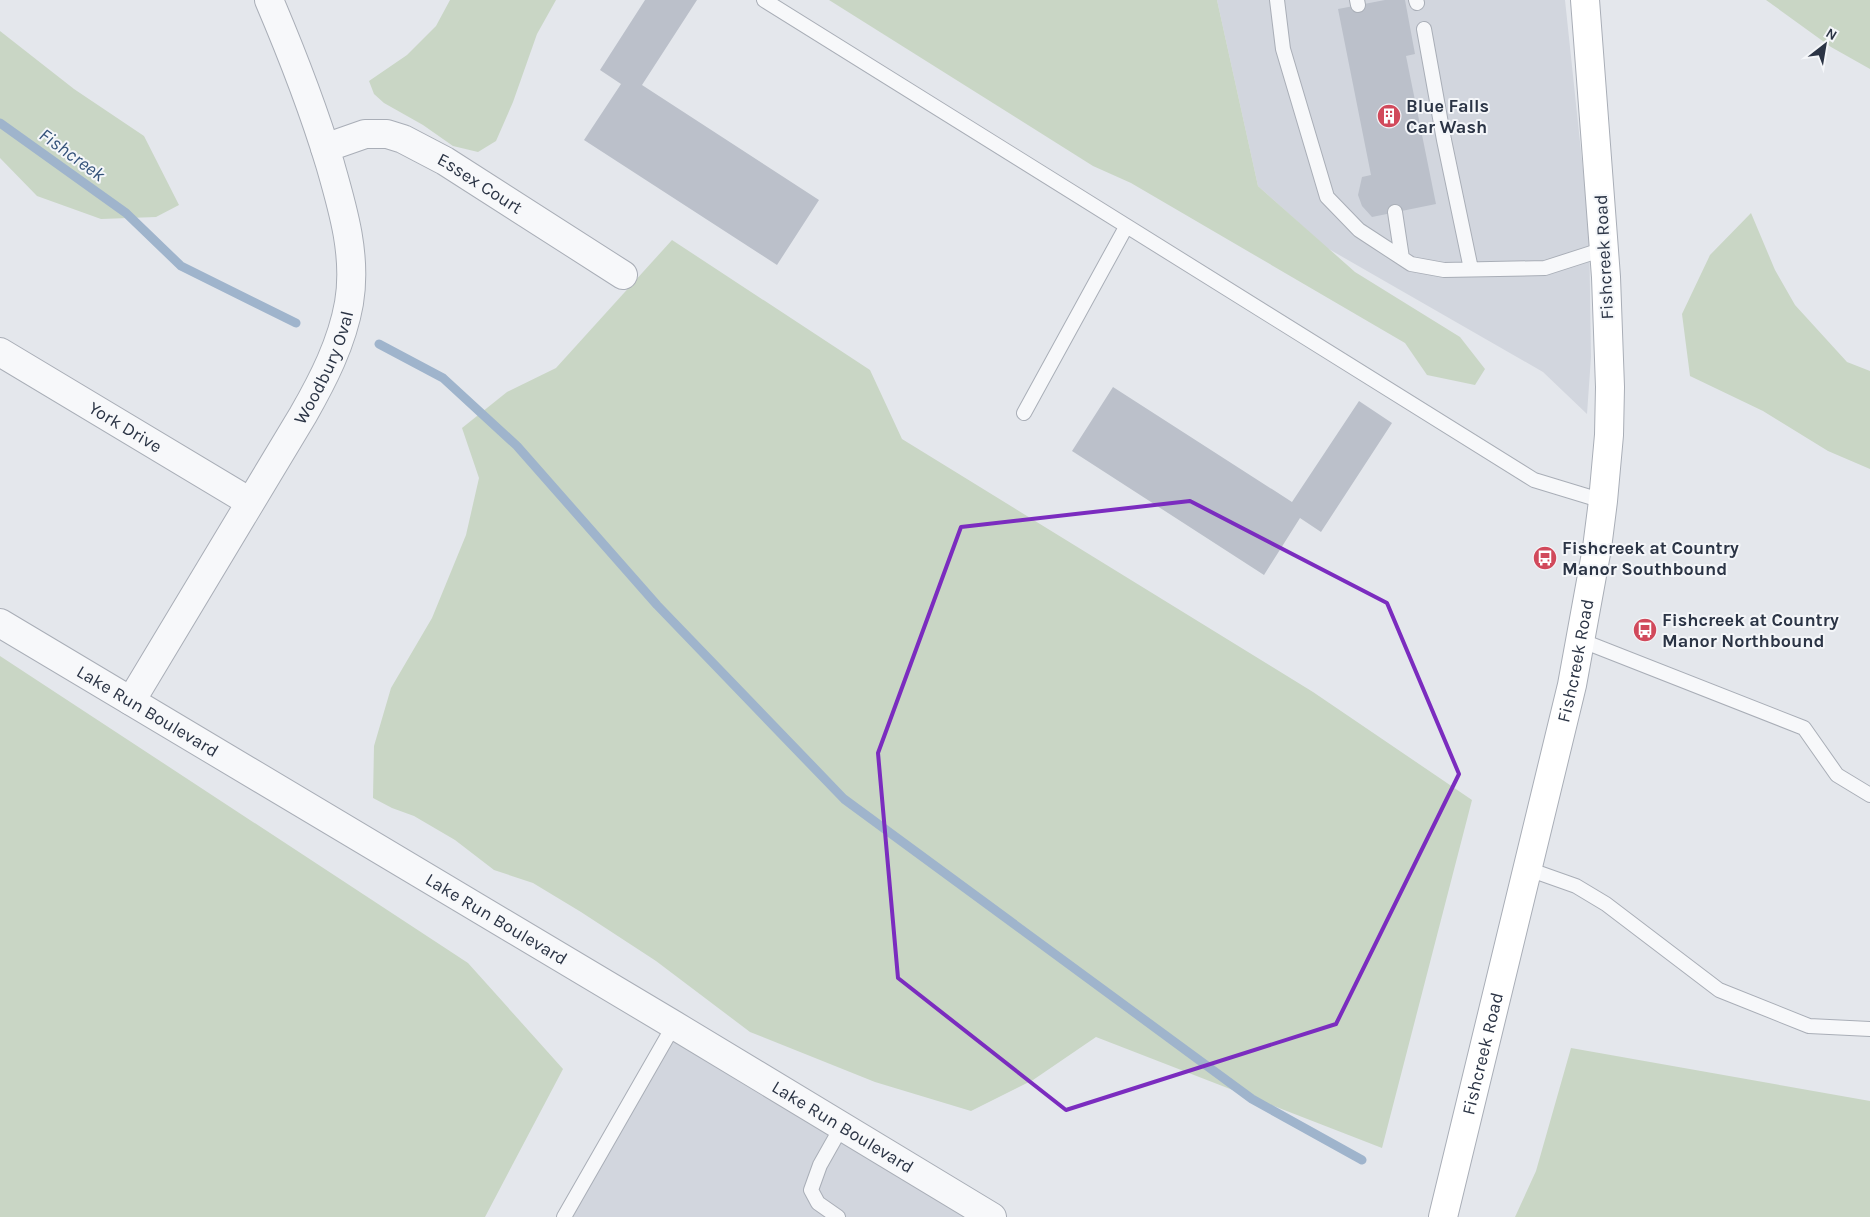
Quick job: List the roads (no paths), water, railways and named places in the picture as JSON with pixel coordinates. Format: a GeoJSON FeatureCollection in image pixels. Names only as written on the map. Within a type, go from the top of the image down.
{"type":"FeatureCollection","features":[{"type":"Feature","properties":{"kind":"main road","name":"Fishcreek Road"},"geometry":{"type":"LineString","coordinates":[[1443,1217],[1572,685],[1597,548],[1603,501],[1609,435],[1610,387],[1604,249],[1585,0]]}},
{"type":"Feature","properties":{"kind":"street","name":"Woodbury Oval"},"geometry":{"type":"LineString","coordinates":[[131,702],[323,379],[336,351],[349,302],[351,265],[349,242],[339,196],[300,74],[269,0]]}},
{"type":"Feature","properties":{"kind":"street","name":"Essex Court"},"geometry":{"type":"LineString","coordinates":[[325,148],[365,134],[387,134],[403,139],[445,161],[624,275]]}},
{"type":"Feature","properties":{"kind":"street","name":"York Drive"},"geometry":{"type":"LineString","coordinates":[[0,352],[250,502]]}},
{"type":"Feature","properties":{"kind":"street","name":"Lake Run Boulevard"},"geometry":{"type":"LineString","coordinates":[[0,623],[992,1217]]}},
{"type":"Feature","properties":{"kind":"lane"},"geometry":{"type":"LineString","coordinates":[[764,0],[1534,480],[1603,501]]}},
{"type":"Feature","properties":{"kind":"lane"},"geometry":{"type":"LineString","coordinates":[[1277,0],[1283,49],[1327,197],[1359,230],[1411,264],[1444,270],[1545,268],[1604,249]]}},
{"type":"Feature","properties":{"kind":"lane"},"geometry":{"type":"LineString","coordinates":[[1424,29],[1444,140],[1471,270]]}},
{"type":"Feature","properties":{"kind":"lane"},"geometry":{"type":"LineString","coordinates":[[1395,212],[1402,258]]}},
{"type":"Feature","properties":{"kind":"lane"},"geometry":{"type":"LineString","coordinates":[[1024,413],[1126,226]]}},
{"type":"Feature","properties":{"kind":"lane"},"geometry":{"type":"LineString","coordinates":[[1580,640],[1804,728],[1837,775],[1870,794]]}},
{"type":"Feature","properties":{"kind":"lane"},"geometry":{"type":"LineString","coordinates":[[1528,869],[1576,886],[1606,904],[1719,990],[1809,1026],[1870,1029]]}},
{"type":"Feature","properties":{"kind":"lane"},"geometry":{"type":"LineString","coordinates":[[564,1217],[674,1025]]}},
{"type":"Feature","properties":{"kind":"lane"},"geometry":{"type":"LineString","coordinates":[[838,1217],[818,1203],[812,1190],[820,1165],[842,1126]]}},
{"type":"Feature","properties":{"kind":"waterway","name":"Fishcreek"},"geometry":{"type":"LineString","coordinates":[[0,123],[126,213],[181,266],[296,323]]}},
{"type":"Feature","properties":{"kind":"waterway"},"geometry":{"type":"LineString","coordinates":[[379,344],[443,378],[517,446],[657,605],[844,799],[1252,1099],[1362,1160]]}},
{"type":"Feature","properties":{"kind":"place","name":"Blue Falls Car Wash"},"geometry":{"type":"Point","coordinates":[1389,116]}},
{"type":"Feature","properties":{"kind":"place","name":"Fishcreek at Country Manor Southbound"},"geometry":{"type":"Point","coordinates":[1545,558]}},
{"type":"Feature","properties":{"kind":"place","name":"Fishcreek at Country Manor Northbound"},"geometry":{"type":"Point","coordinates":[1645,630]}}]}
